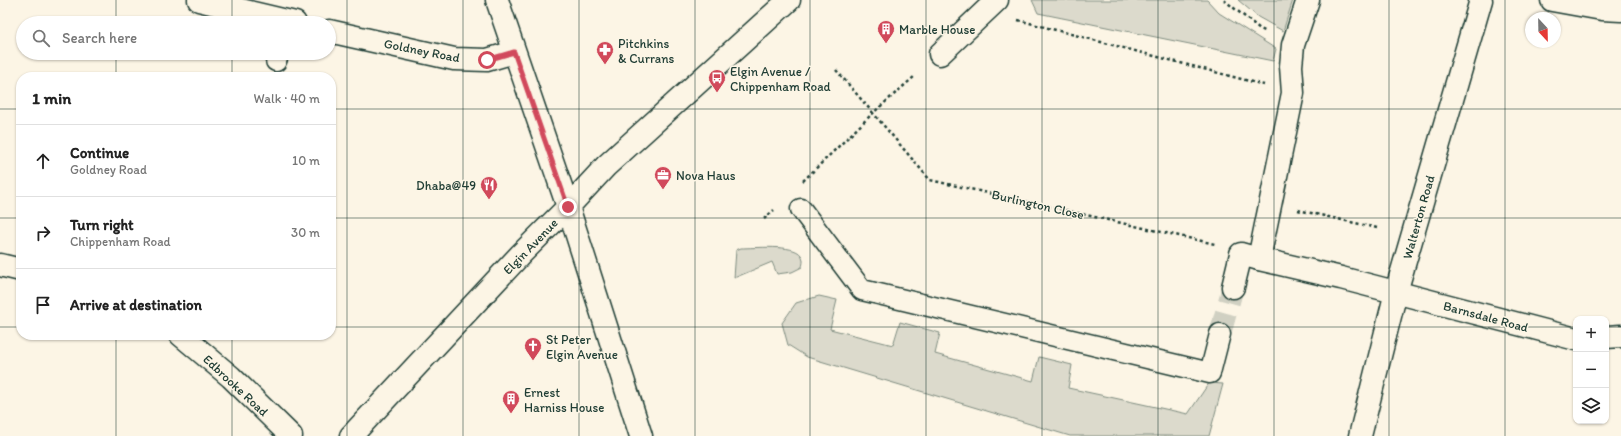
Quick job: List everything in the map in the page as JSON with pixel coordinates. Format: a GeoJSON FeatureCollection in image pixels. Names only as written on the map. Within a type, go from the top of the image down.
{"type":"FeatureCollection","features":[{"type":"Feature","properties":{"kind":"street"},"geometry":{"type":"LineString","coordinates":[[199,0],[265,16]]}},
{"type":"Feature","properties":{"kind":"street"},"geometry":{"type":"LineString","coordinates":[[497,0],[568,207],[641,436]]}},
{"type":"Feature","properties":{"kind":"street","name":"Elgin Avenue"},"geometry":{"type":"LineString","coordinates":[[351,436],[521,254],[606,166],[789,0]]}},
{"type":"Feature","properties":{"kind":"street"},"geometry":{"type":"LineString","coordinates":[[940,54],[997,0]]}},
{"type":"Feature","properties":{"kind":"street"},"geometry":{"type":"LineString","coordinates":[[1233,287],[1241,254],[1259,259],[1293,93],[1291,66],[1293,45],[1308,0]]}},
{"type":"Feature","properties":{"kind":"street","name":"Walterton Road"},"geometry":{"type":"LineString","coordinates":[[1360,436],[1396,292],[1481,0]]}},
{"type":"Feature","properties":{"kind":"street"},"geometry":{"type":"LineString","coordinates":[[1552,0],[1602,9],[1621,10]]}},
{"type":"Feature","properties":{"kind":"street","name":"Goldney Road"},"geometry":{"type":"LineString","coordinates":[[336,33],[454,59],[487,60],[514,52]]}},
{"type":"Feature","properties":{"kind":"street","name":"Barnsdale Road"},"geometry":{"type":"LineString","coordinates":[[1259,259],[1396,292],[1573,338]]}},
{"type":"Feature","properties":{"kind":"street"},"geometry":{"type":"LineString","coordinates":[[0,265],[16,269]]}},
{"type":"Feature","properties":{"kind":"street"},"geometry":{"type":"LineString","coordinates":[[1609,337],[1621,336]]}},
{"type":"Feature","properties":{"kind":"street","name":"Edbrooke Road"},"geometry":{"type":"LineString","coordinates":[[187,340],[231,377],[291,436]]}},
{"type":"Feature","properties":{"kind":"lane"},"geometry":{"type":"LineString","coordinates":[[801,209],[862,290],[1210,373],[1220,334]]}},
{"type":"Feature","properties":{"kind":"path"},"geometry":{"type":"LineString","coordinates":[[1224,0],[1260,29],[1293,45]]}},
{"type":"Feature","properties":{"kind":"path"},"geometry":{"type":"LineString","coordinates":[[1014,16],[1019,20],[1293,93]]}},
{"type":"Feature","properties":{"kind":"path","name":"Burlington Close"},"geometry":{"type":"LineString","coordinates":[[836,70],[930,180],[1223,245]]}},
{"type":"Feature","properties":{"kind":"path"},"geometry":{"type":"LineString","coordinates":[[799,186],[873,114],[915,76]]}},
{"type":"Feature","properties":{"kind":"path"},"geometry":{"type":"LineString","coordinates":[[1271,204],[1377,228]]}},
{"type":"Feature","properties":{"kind":"path"},"geometry":{"type":"LineString","coordinates":[[764,220],[776,208]]}},
{"type":"Feature","properties":{"kind":"shaded area"},"geometry":{"type":"Polygon","coordinates":[[[1032,0],[1207,0],[1219,13],[1276,49],[1273,61],[1038,13],[1032,0]]]}},
{"type":"Feature","properties":{"kind":"shaded area"},"geometry":{"type":"Polygon","coordinates":[[[1238,0],[1293,0],[1283,31],[1258,17],[1238,0]]]}},
{"type":"Feature","properties":{"kind":"shaded area"},"geometry":{"type":"Polygon","coordinates":[[[773,247],[790,249],[801,255],[803,260],[802,267],[792,272],[777,274],[772,262],[734,278],[736,250],[741,248],[773,247]]]}},
{"type":"Feature","properties":{"kind":"shaded area"},"geometry":{"type":"Polygon","coordinates":[[[819,296],[837,300],[830,329],[893,345],[900,322],[940,333],[935,354],[1033,381],[1039,357],[1072,365],[1068,388],[1188,414],[1209,383],[1223,384],[1209,436],[1070,436],[807,357],[788,345],[782,323],[796,303],[819,296]]]}},
{"type":"Feature","properties":{"kind":"tunnel"},"geometry":{"type":"LineString","coordinates":[[1220,334],[1233,287]]}},
{"type":"Feature","properties":{"kind":"place","name":"Marble House"},"geometry":{"type":"Point","coordinates":[886,44]}},
{"type":"Feature","properties":{"kind":"place","name":"Pitchkins & Currans"},"geometry":{"type":"Point","coordinates":[605,65]}},
{"type":"Feature","properties":{"kind":"place","name":"Elgin Avenue / Chippenham Road"},"geometry":{"type":"Point","coordinates":[717,93]}},
{"type":"Feature","properties":{"kind":"place","name":"Nova Haus"},"geometry":{"type":"Point","coordinates":[663,190]}},
{"type":"Feature","properties":{"kind":"place","name":"Dhaba@49"},"geometry":{"type":"Point","coordinates":[489,200]}},
{"type":"Feature","properties":{"kind":"place","name":"St Peter Elgin Avenue"},"geometry":{"type":"Point","coordinates":[533,361]}},
{"type":"Feature","properties":{"kind":"place","name":"Ernest Harniss House"},"geometry":{"type":"Point","coordinates":[511,414]}},
{"type":"Feature","properties":{"kind":"route"},"geometry":{"type":"LineString","coordinates":[[487,60],[514,52],[538,117],[568,207]]}}]}
